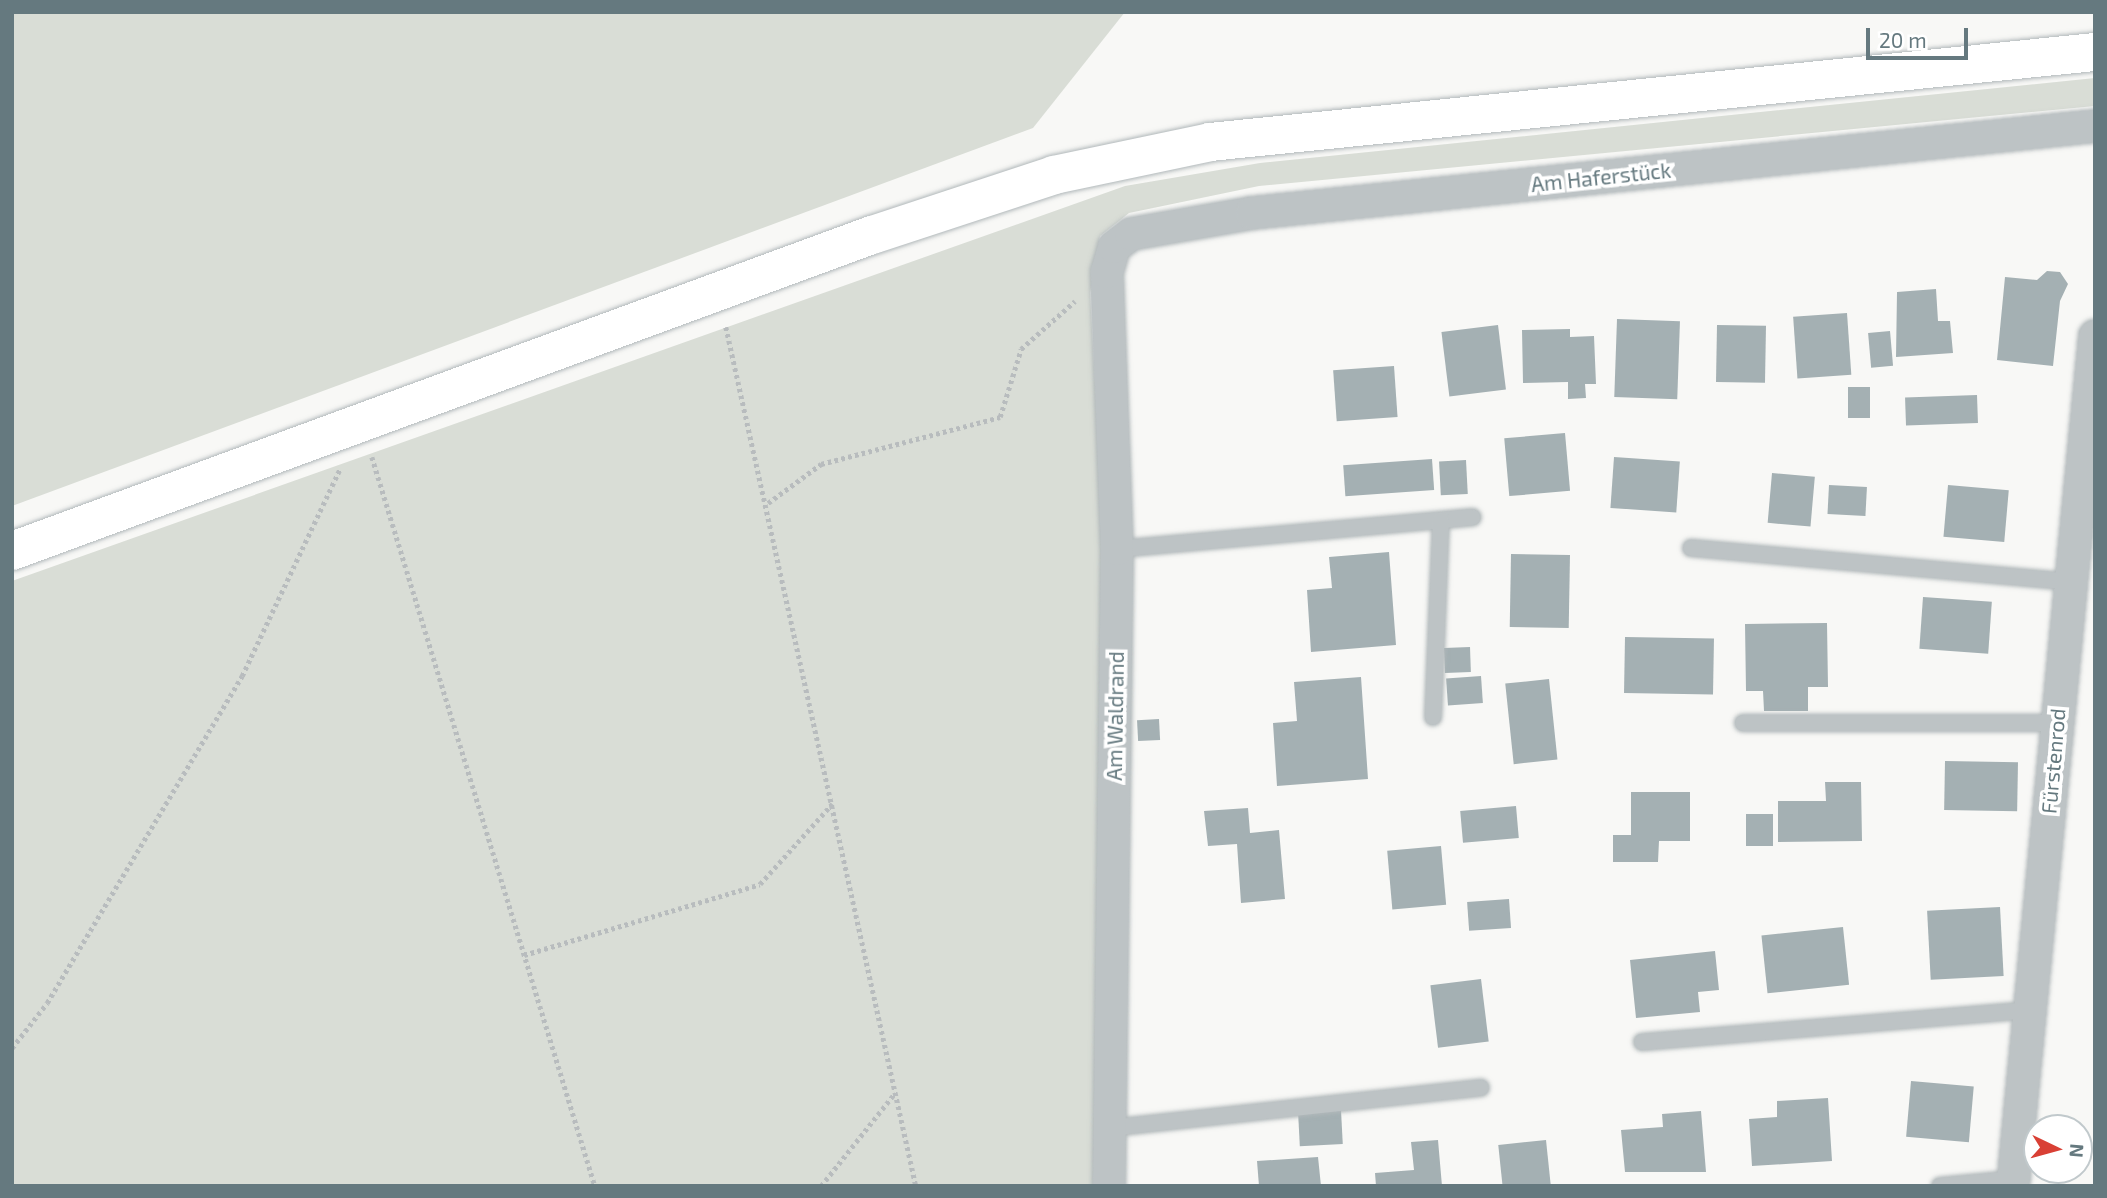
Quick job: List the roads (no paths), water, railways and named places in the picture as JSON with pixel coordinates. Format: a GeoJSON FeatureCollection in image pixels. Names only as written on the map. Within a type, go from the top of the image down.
{"type":"FeatureCollection","features":[{"type":"Feature","properties":{"kind":"main road"},"geometry":{"type":"LineString","coordinates":[[12,551],[718,292],[1054,175],[1210,142],[2095,52]]}},
{"type":"Feature","properties":{"kind":"street","name":"Am Haferstück"},"geometry":{"type":"LineString","coordinates":[[1110,260],[1131,234],[1252,213],[2095,126]]}},
{"type":"Feature","properties":{"kind":"street","name":"Am Waldrand"},"geometry":{"type":"LineString","coordinates":[[1109,1186],[1116,549],[1110,260]]}},
{"type":"Feature","properties":{"kind":"street","name":"Fürstenrod"},"geometry":{"type":"LineString","coordinates":[[2014,1182],[2095,335]]}},
{"type":"Feature","properties":{"kind":"lane"},"geometry":{"type":"LineString","coordinates":[[1116,549],[1473,517]]}},
{"type":"Feature","properties":{"kind":"lane"},"geometry":{"type":"LineString","coordinates":[[1433,717],[1441,520]]}},
{"type":"Feature","properties":{"kind":"lane"},"geometry":{"type":"LineString","coordinates":[[1691,548],[2070,582]]}},
{"type":"Feature","properties":{"kind":"lane"},"geometry":{"type":"LineString","coordinates":[[1743,723],[2057,723]]}},
{"type":"Feature","properties":{"kind":"lane"},"geometry":{"type":"LineString","coordinates":[[1642,1042],[2029,1010]]}},
{"type":"Feature","properties":{"kind":"lane"},"geometry":{"type":"LineString","coordinates":[[1110,1128],[1481,1088]]}},
{"type":"Feature","properties":{"kind":"lane"},"geometry":{"type":"LineString","coordinates":[[1940,1186],[2014,1182]]}}]}
